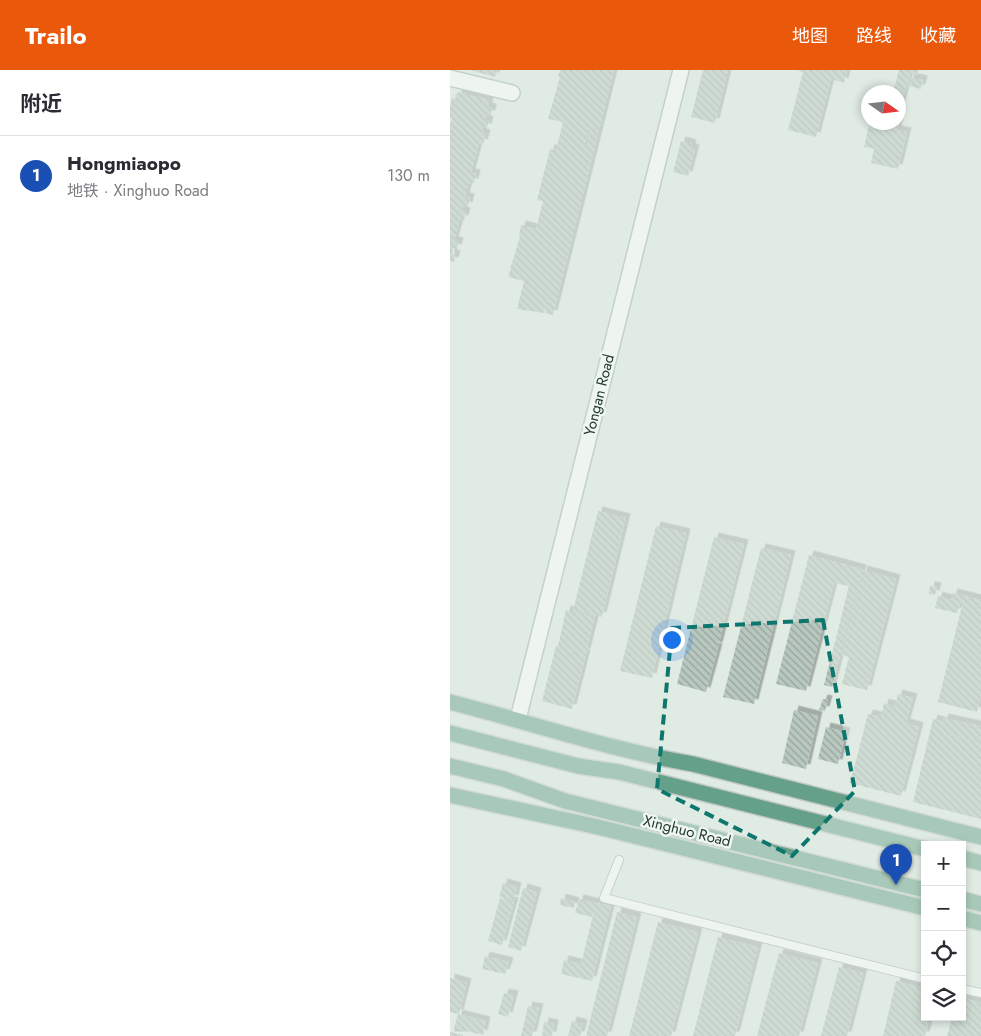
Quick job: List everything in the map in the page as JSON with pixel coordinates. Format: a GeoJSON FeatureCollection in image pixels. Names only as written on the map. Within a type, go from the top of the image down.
{"type":"FeatureCollection","features":[{"type":"Feature","properties":{"kind":"main road"},"geometry":{"type":"LineString","coordinates":[[450,702],[518,719],[588,741],[646,756],[693,764],[981,837]]}},
{"type":"Feature","properties":{"kind":"main road"},"geometry":{"type":"LineString","coordinates":[[450,733],[578,766],[619,772],[921,847]]}},
{"type":"Feature","properties":{"kind":"main road"},"geometry":{"type":"LineString","coordinates":[[578,766],[646,756]]}},
{"type":"Feature","properties":{"kind":"main road","name":"Xinghuo Road"},"geometry":{"type":"LineString","coordinates":[[450,766],[504,780],[565,801],[921,889]]}},
{"type":"Feature","properties":{"kind":"main road"},"geometry":{"type":"LineString","coordinates":[[450,795],[546,815],[921,907]]}},
{"type":"Feature","properties":{"kind":"main road"},"geometry":{"type":"LineString","coordinates":[[820,822],[826,798]]}},
{"type":"Feature","properties":{"kind":"main road"},"geometry":{"type":"LineString","coordinates":[[546,815],[632,817]]}},
{"type":"Feature","properties":{"kind":"main road"},"geometry":{"type":"LineString","coordinates":[[966,859],[981,863]]}},
{"type":"Feature","properties":{"kind":"main road"},"geometry":{"type":"LineString","coordinates":[[966,901],[981,904]]}},
{"type":"Feature","properties":{"kind":"main road"},"geometry":{"type":"LineString","coordinates":[[966,919],[981,923]]}},
{"type":"Feature","properties":{"kind":"street","name":"Yongan Road"},"geometry":{"type":"LineString","coordinates":[[518,719],[681,70]]}},
{"type":"Feature","properties":{"kind":"street"},"geometry":{"type":"LineString","coordinates":[[450,78],[512,93]]}},
{"type":"Feature","properties":{"kind":"lane"},"geometry":{"type":"LineString","coordinates":[[618,860],[604,898],[921,978]]}},
{"type":"Feature","properties":{"kind":"lane"},"geometry":{"type":"LineString","coordinates":[[966,990],[981,993]]}},
{"type":"Feature","properties":{"kind":"highlighted area"},"geometry":{"type":"Polygon","coordinates":[[[823,620],[855,791],[792,856],[657,789],[672,628],[823,620]]]}},
{"type":"Feature","properties":{"kind":"building"},"geometry":{"type":"Polygon","coordinates":[[[470,70],[497,70],[495,77],[470,70]]]}},
{"type":"Feature","properties":{"kind":"building"},"geometry":{"type":"Polygon","coordinates":[[[560,70],[614,70],[553,315],[545,313],[552,279],[544,313],[517,309],[524,281],[508,277],[520,236],[521,225],[536,229],[543,201],[537,200],[550,149],[556,150],[563,122],[548,119],[560,77],[558,77],[560,70]],[[590,127],[584,147],[586,148],[585,155],[590,127]]]}},
{"type":"Feature","properties":{"kind":"building"},"geometry":{"type":"Polygon","coordinates":[[[703,70],[728,70],[715,123],[691,117],[703,70]]]}},
{"type":"Feature","properties":{"kind":"building"},"geometry":{"type":"Polygon","coordinates":[[[796,70],[840,70],[839,77],[841,70],[847,70],[844,83],[831,79],[816,137],[788,130],[803,72],[796,70]]]}},
{"type":"Feature","properties":{"kind":"building"},"geometry":{"type":"Polygon","coordinates":[[[899,70],[918,70],[917,75],[910,73],[906,87],[906,85],[895,85],[899,70]]]}},
{"type":"Feature","properties":{"kind":"building"},"geometry":{"type":"Polygon","coordinates":[[[910,77],[923,80],[921,89],[908,86],[910,77]]]}},
{"type":"Feature","properties":{"kind":"building"},"geometry":{"type":"Polygon","coordinates":[[[458,92],[489,100],[488,107],[492,108],[491,115],[487,114],[486,120],[489,121],[487,128],[483,127],[482,133],[486,134],[483,144],[479,143],[471,173],[476,174],[474,183],[469,182],[465,197],[470,198],[468,207],[463,205],[462,211],[466,212],[464,220],[460,219],[454,241],[459,242],[457,249],[453,248],[452,254],[456,255],[454,262],[450,261],[450,124],[452,118],[450,117],[450,106],[452,98],[456,99],[458,92]]]}},
{"type":"Feature","properties":{"kind":"building"},"geometry":{"type":"Polygon","coordinates":[[[868,130],[907,132],[898,169],[871,163],[874,149],[864,147],[868,130]]]}},
{"type":"Feature","properties":{"kind":"building"},"geometry":{"type":"Polygon","coordinates":[[[681,141],[692,144],[691,148],[695,149],[688,176],[673,172],[681,141]]]}},
{"type":"Feature","properties":{"kind":"building"},"geometry":{"type":"Polygon","coordinates":[[[598,511],[626,518],[602,617],[573,610],[598,511]]]}},
{"type":"Feature","properties":{"kind":"building"},"geometry":{"type":"Polygon","coordinates":[[[656,526],[686,533],[652,678],[620,671],[656,526]]]}},
{"type":"Feature","properties":{"kind":"building"},"geometry":{"type":"Polygon","coordinates":[[[714,537],[744,544],[718,647],[700,643],[718,648],[706,692],[677,684],[714,537]]]}},
{"type":"Feature","properties":{"kind":"building"},"geometry":{"type":"Polygon","coordinates":[[[761,548],[791,555],[754,704],[723,697],[761,548]]]}},
{"type":"Feature","properties":{"kind":"building"},"geometry":{"type":"Polygon","coordinates":[[[809,555],[862,569],[832,687],[824,685],[849,586],[834,583],[806,691],[776,684],[809,555]]]}},
{"type":"Feature","properties":{"kind":"building"},"geometry":{"type":"Polygon","coordinates":[[[863,570],[896,579],[867,690],[842,684],[849,657],[842,655],[863,570]],[[868,578],[851,646],[869,578],[868,578]]]}},
{"type":"Feature","properties":{"kind":"building"},"geometry":{"type":"Polygon","coordinates":[[[930,586],[937,587],[935,595],[929,594],[930,586]]]}},
{"type":"Feature","properties":{"kind":"building"},"geometry":{"type":"Polygon","coordinates":[[[953,593],[981,600],[981,694],[977,712],[938,702],[963,602],[961,601],[957,613],[935,608],[938,596],[951,600],[953,593]]]}},
{"type":"Feature","properties":{"kind":"building"},"geometry":{"type":"Polygon","coordinates":[[[566,610],[595,617],[586,653],[558,646],[566,610]]]}},
{"type":"Feature","properties":{"kind":"building"},"geometry":{"type":"Polygon","coordinates":[[[556,646],[586,654],[572,709],[542,701],[556,646]]]}},
{"type":"Feature","properties":{"kind":"building"},"geometry":{"type":"Polygon","coordinates":[[[898,694],[913,698],[906,723],[919,727],[901,796],[850,783],[868,714],[890,719],[881,716],[884,703],[895,706],[898,694]]]}},
{"type":"Feature","properties":{"kind":"building"},"geometry":{"type":"Polygon","coordinates":[[[823,699],[828,700],[825,711],[819,710],[823,699]]]}},
{"type":"Feature","properties":{"kind":"building"},"geometry":{"type":"Polygon","coordinates":[[[794,710],[818,716],[806,769],[782,763],[794,710]]]}},
{"type":"Feature","properties":{"kind":"building"},"geometry":{"type":"Polygon","coordinates":[[[944,718],[981,726],[981,741],[941,733],[981,743],[981,819],[913,802],[933,719],[943,722],[944,718]]]}},
{"type":"Feature","properties":{"kind":"building"},"geometry":{"type":"Polygon","coordinates":[[[826,727],[846,732],[838,764],[818,759],[826,727]]]}},
{"type":"Feature","properties":{"kind":"building"},"geometry":{"type":"Polygon","coordinates":[[[503,883],[517,887],[514,900],[499,897],[503,883]]]}},
{"type":"Feature","properties":{"kind":"building"},"geometry":{"type":"Polygon","coordinates":[[[523,888],[537,892],[521,951],[508,947],[523,888]]]}},
{"type":"Feature","properties":{"kind":"building"},"geometry":{"type":"Polygon","coordinates":[[[500,898],[514,902],[502,945],[488,941],[500,898]]]}},
{"type":"Feature","properties":{"kind":"building"},"geometry":{"type":"Polygon","coordinates":[[[561,898],[575,902],[574,908],[560,905],[561,898]]]}},
{"type":"Feature","properties":{"kind":"building"},"geometry":{"type":"Polygon","coordinates":[[[579,899],[596,903],[592,917],[575,913],[579,899]]]}},
{"type":"Feature","properties":{"kind":"building"},"geometry":{"type":"Polygon","coordinates":[[[596,903],[611,906],[592,981],[561,974],[564,960],[581,964],[596,903]]]}},
{"type":"Feature","properties":{"kind":"building"},"geometry":{"type":"Polygon","coordinates":[[[617,912],[637,917],[607,1036],[586,1036],[617,912]]]}},
{"type":"Feature","properties":{"kind":"building"},"geometry":{"type":"Polygon","coordinates":[[[658,922],[698,932],[671,1036],[629,1036],[658,922]]]}},
{"type":"Feature","properties":{"kind":"building"},"geometry":{"type":"Polygon","coordinates":[[[718,937],[758,947],[735,1036],[693,1036],[718,937]]]}},
{"type":"Feature","properties":{"kind":"building"},"geometry":{"type":"Polygon","coordinates":[[[779,953],[818,963],[799,1036],[757,1036],[779,953]]]}},
{"type":"Feature","properties":{"kind":"building"},"geometry":{"type":"Polygon","coordinates":[[[485,956],[509,962],[505,974],[482,969],[485,956]]]}},
{"type":"Feature","properties":{"kind":"building"},"geometry":{"type":"Polygon","coordinates":[[[839,967],[863,973],[847,1036],[821,1036],[839,967]]]}},
{"type":"Feature","properties":{"kind":"building"},"geometry":{"type":"Polygon","coordinates":[[[450,978],[467,983],[459,1014],[450,1012],[450,978]]]}},
{"type":"Feature","properties":{"kind":"building"},"geometry":{"type":"Polygon","coordinates":[[[896,981],[921,988],[921,1021],[929,1021],[925,1036],[883,1036],[896,981]]]}},
{"type":"Feature","properties":{"kind":"building"},"geometry":{"type":"Polygon","coordinates":[[[504,993],[514,995],[508,1017],[498,1014],[504,993]]]}},
{"type":"Feature","properties":{"kind":"building"},"geometry":{"type":"Polygon","coordinates":[[[966,999],[981,1003],[981,1036],[947,1036],[951,1021],[966,1021],[966,999]]]}},
{"type":"Feature","properties":{"kind":"building"},"geometry":{"type":"Polygon","coordinates":[[[528,1006],[539,1008],[532,1036],[521,1036],[528,1006]]]}},
{"type":"Feature","properties":{"kind":"building"},"geometry":{"type":"Polygon","coordinates":[[[458,1014],[486,1021],[483,1035],[454,1028],[458,1014]]]}},
{"type":"Feature","properties":{"kind":"building"},"geometry":{"type":"Polygon","coordinates":[[[572,1021],[583,1024],[580,1036],[568,1036],[572,1021]]]}},
{"type":"Feature","properties":{"kind":"building"},"geometry":{"type":"Polygon","coordinates":[[[544,1022],[554,1024],[552,1036],[542,1036],[544,1022]]]}},
{"type":"Feature","properties":{"kind":"building"},"geometry":{"type":"Polygon","coordinates":[[[450,1032],[463,1035],[463,1036],[450,1036],[450,1032]]]}},
{"type":"Feature","properties":{"kind":"place","name":"Hongmiaopo"},"geometry":{"type":"Point","coordinates":[896,885]}}]}
